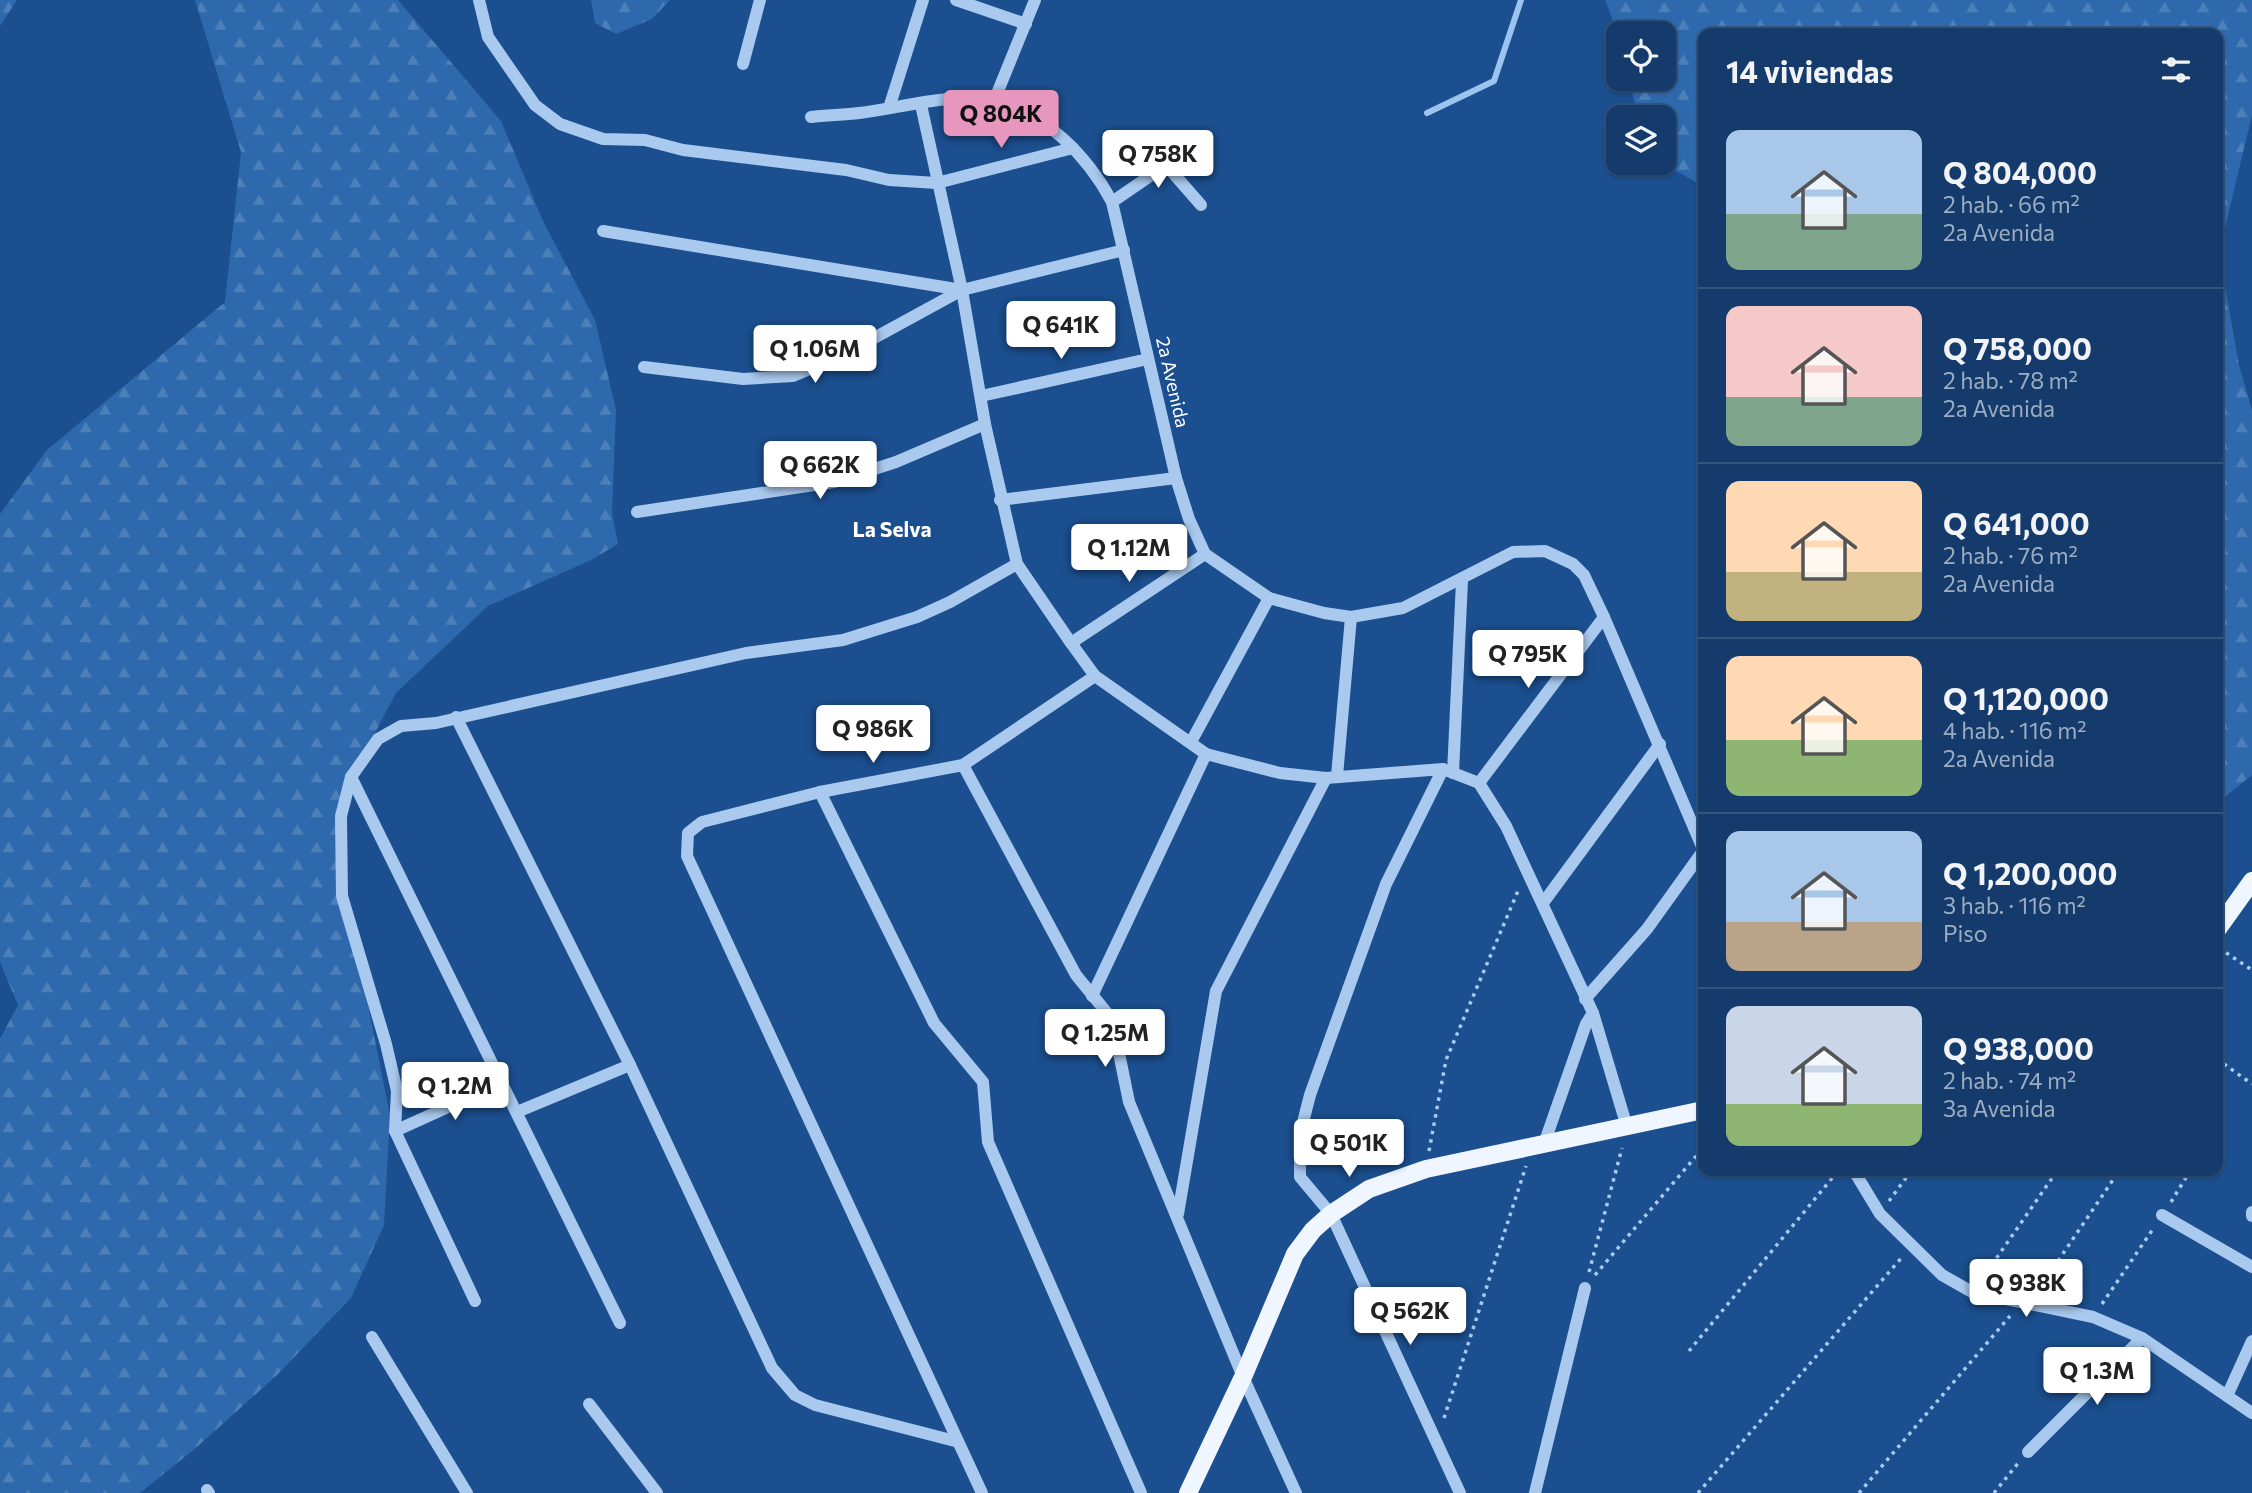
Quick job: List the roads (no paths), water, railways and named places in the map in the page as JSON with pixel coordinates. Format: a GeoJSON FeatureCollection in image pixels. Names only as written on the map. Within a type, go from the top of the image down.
{"type":"FeatureCollection","features":[{"type":"Feature","properties":{"kind":"main road"},"geometry":{"type":"LineString","coordinates":[[2223,922],[2252,881]]}},
{"type":"Feature","properties":{"kind":"main road"},"geometry":{"type":"LineString","coordinates":[[1188,1493],[1243,1377],[1295,1254],[1313,1230],[1331,1214],[1369,1189],[1426,1169],[1698,1111]]}},
{"type":"Feature","properties":{"kind":"street"},"geometry":{"type":"LineString","coordinates":[[479,0],[488,37],[535,105],[560,124],[603,139],[645,140],[682,150],[846,170],[889,180],[937,183],[1073,148]]}},
{"type":"Feature","properties":{"kind":"street"},"geometry":{"type":"LineString","coordinates":[[743,64],[760,0]]}},
{"type":"Feature","properties":{"kind":"street"},"geometry":{"type":"LineString","coordinates":[[889,108],[923,0]]}},
{"type":"Feature","properties":{"kind":"street"},"geometry":{"type":"LineString","coordinates":[[956,0],[1026,24]]}},
{"type":"Feature","properties":{"kind":"street"},"geometry":{"type":"LineString","coordinates":[[994,101],[1035,0]]}},
{"type":"Feature","properties":{"kind":"street","name":"2a Avenida"},"geometry":{"type":"LineString","coordinates":[[811,117],[965,99],[994,101],[1040,121],[1073,148],[1100,179],[1112,202],[1176,478],[1189,519],[1205,554]]}},
{"type":"Feature","properties":{"kind":"street"},"geometry":{"type":"LineString","coordinates":[[921,104],[962,290],[1000,500],[1017,564],[1071,643],[1096,676],[1206,754],[1280,773],[1331,777],[1448,771],[1479,783],[1506,826],[1593,1013],[1627,1127]]}},
{"type":"Feature","properties":{"kind":"street"},"geometry":{"type":"LineString","coordinates":[[1112,202],[1166,165],[1201,205]]}},
{"type":"Feature","properties":{"kind":"street"},"geometry":{"type":"LineString","coordinates":[[603,231],[962,290]]}},
{"type":"Feature","properties":{"kind":"street"},"geometry":{"type":"LineString","coordinates":[[644,367],[743,379],[793,376],[843,355],[962,290],[1125,250]]}},
{"type":"Feature","properties":{"kind":"street"},"geometry":{"type":"LineString","coordinates":[[981,396],[1148,359]]}},
{"type":"Feature","properties":{"kind":"street"},"geometry":{"type":"LineString","coordinates":[[637,512],[834,482],[896,462],[985,424]]}},
{"type":"Feature","properties":{"kind":"street"},"geometry":{"type":"LineString","coordinates":[[1000,500],[1176,478]]}},
{"type":"Feature","properties":{"kind":"street"},"geometry":{"type":"LineString","coordinates":[[1071,643],[1205,554],[1269,598],[1351,617],[1403,608],[1462,581],[1513,552],[1545,551],[1560,555],[1584,575],[1660,744],[1698,838]]}},
{"type":"Feature","properties":{"kind":"street"},"geometry":{"type":"LineString","coordinates":[[475,1301],[395,1131],[397,1091],[342,896],[341,816],[351,777],[378,739],[401,726],[436,723],[746,653],[843,640],[917,617],[950,602],[1017,564]]}},
{"type":"Feature","properties":{"kind":"street"},"geometry":{"type":"LineString","coordinates":[[1460,1493],[1331,1214],[1300,1177],[1300,1134],[1310,1095],[1386,884],[1448,771],[1462,581]]}},
{"type":"Feature","properties":{"kind":"street"},"geometry":{"type":"LineString","coordinates":[[1191,742],[1269,598]]}},
{"type":"Feature","properties":{"kind":"street"},"geometry":{"type":"LineString","coordinates":[[1178,1215],[1216,991],[1331,777],[1351,617]]}},
{"type":"Feature","properties":{"kind":"street"},"geometry":{"type":"LineString","coordinates":[[1479,783],[1604,617]]}},
{"type":"Feature","properties":{"kind":"street"},"geometry":{"type":"LineString","coordinates":[[982,1493],[955,1441],[687,856],[688,833],[702,822],[820,792],[963,765],[1096,676]]}},
{"type":"Feature","properties":{"kind":"street"},"geometry":{"type":"LineString","coordinates":[[456,717],[630,1065],[772,1367],[795,1395],[855,1417],[955,1441]]}},
{"type":"Feature","properties":{"kind":"street"},"geometry":{"type":"LineString","coordinates":[[1543,903],[1660,744]]}},
{"type":"Feature","properties":{"kind":"street"},"geometry":{"type":"LineString","coordinates":[[1092,996],[1206,754]]}},
{"type":"Feature","properties":{"kind":"street"},"geometry":{"type":"LineString","coordinates":[[963,765],[1076,975],[1112,1019],[1129,1102],[1243,1377],[1296,1493]]}},
{"type":"Feature","properties":{"kind":"street"},"geometry":{"type":"LineString","coordinates":[[351,777],[620,1323]]}},
{"type":"Feature","properties":{"kind":"street"},"geometry":{"type":"LineString","coordinates":[[820,792],[934,1023],[983,1082],[988,1142],[1141,1493]]}},
{"type":"Feature","properties":{"kind":"street"},"geometry":{"type":"LineString","coordinates":[[1585,999],[1647,929],[1698,857]]}},
{"type":"Feature","properties":{"kind":"street"},"geometry":{"type":"LineString","coordinates":[[1538,1146],[1586,1024],[1593,1013]]}},
{"type":"Feature","properties":{"kind":"street"},"geometry":{"type":"LineString","coordinates":[[517,1112],[630,1065]]}},
{"type":"Feature","properties":{"kind":"street"},"geometry":{"type":"LineString","coordinates":[[395,1131],[503,1082]]}},
{"type":"Feature","properties":{"kind":"street"},"geometry":{"type":"LineString","coordinates":[[1857,1176],[1880,1214],[1910,1247],[1941,1275],[1972,1292],[2093,1317],[2142,1338],[2252,1413]]}},
{"type":"Feature","properties":{"kind":"street"},"geometry":{"type":"LineString","coordinates":[[2162,1215],[2252,1267]]}},
{"type":"Feature","properties":{"kind":"street"},"geometry":{"type":"LineString","coordinates":[[1535,1493],[1585,1288]]}},
{"type":"Feature","properties":{"kind":"street"},"geometry":{"type":"LineString","coordinates":[[372,1337],[467,1493]]}},
{"type":"Feature","properties":{"kind":"street"},"geometry":{"type":"LineString","coordinates":[[2028,1452],[2142,1338]]}},
{"type":"Feature","properties":{"kind":"street"},"geometry":{"type":"LineString","coordinates":[[2227,1396],[2252,1341]]}},
{"type":"Feature","properties":{"kind":"street"},"geometry":{"type":"LineString","coordinates":[[589,1404],[657,1493]]}},
{"type":"Feature","properties":{"kind":"waterway"},"geometry":{"type":"LineString","coordinates":[[1427,113],[1494,81],[1521,0]]}},
{"type":"Feature","properties":{"kind":"district","name":"La Selva"},"geometry":{"type":"Point","coordinates":[892,530]}}]}
